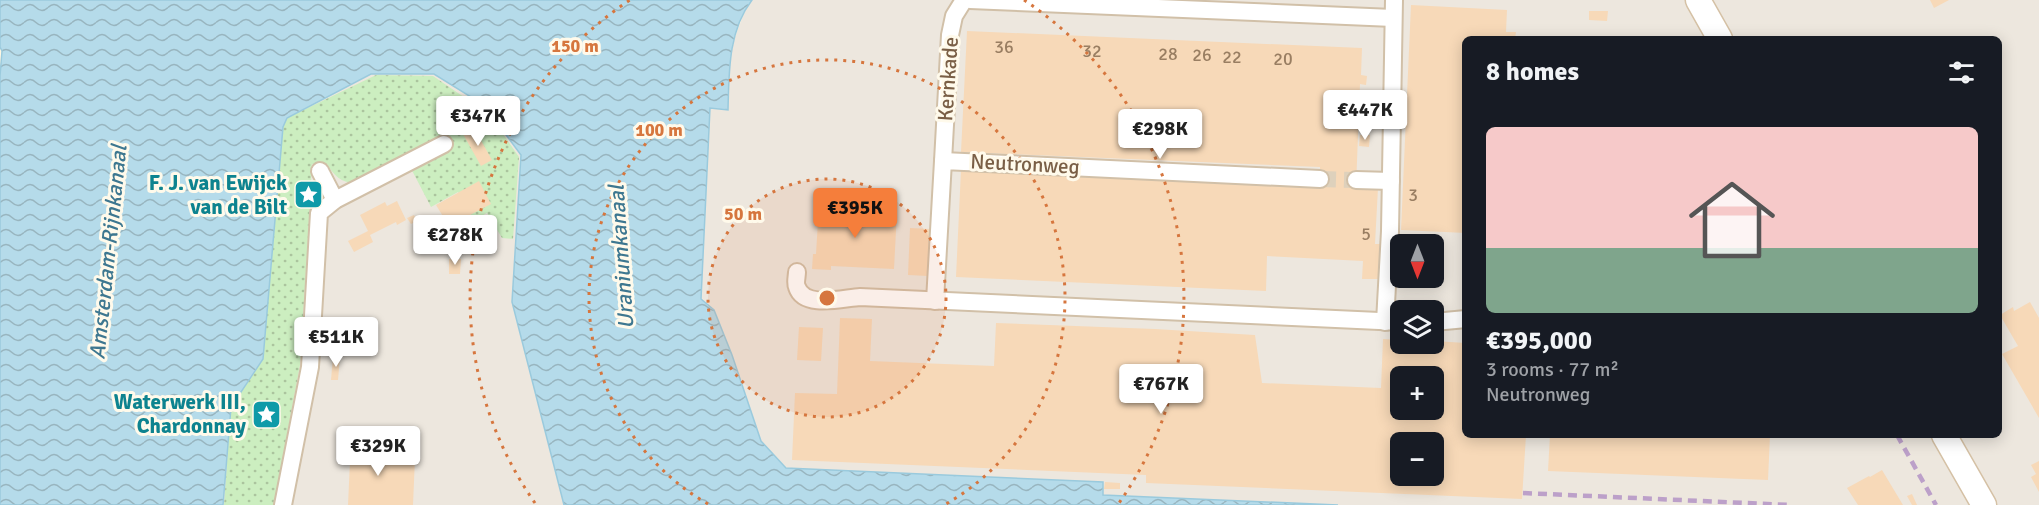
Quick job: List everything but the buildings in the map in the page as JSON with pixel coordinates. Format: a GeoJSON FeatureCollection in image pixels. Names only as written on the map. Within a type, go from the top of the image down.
{"type":"FeatureCollection","features":[{"type":"Feature","properties":{"kind":"street","name":"Kernkade"},"geometry":{"type":"LineString","coordinates":[[943,160],[950,35],[954,16],[964,0]]}},
{"type":"Feature","properties":{"kind":"street"},"geometry":{"type":"LineString","coordinates":[[970,0],[1393,18]]}},
{"type":"Feature","properties":{"kind":"street"},"geometry":{"type":"LineString","coordinates":[[1393,300],[1391,181],[1394,0]]}},
{"type":"Feature","properties":{"kind":"street"},"geometry":{"type":"LineString","coordinates":[[1698,0],[1718,36]]}},
{"type":"Feature","properties":{"kind":"street"},"geometry":{"type":"LineString","coordinates":[[283,505],[310,367],[319,213],[335,200],[444,144]]}},
{"type":"Feature","properties":{"kind":"street","name":"Neutronweg"},"geometry":{"type":"LineString","coordinates":[[935,301],[943,160],[1320,178]]}},
{"type":"Feature","properties":{"kind":"street"},"geometry":{"type":"LineString","coordinates":[[320,171],[335,200]]}},
{"type":"Feature","properties":{"kind":"street"},"geometry":{"type":"LineString","coordinates":[[1356,180],[1391,181]]}},
{"type":"Feature","properties":{"kind":"street"},"geometry":{"type":"LineString","coordinates":[[797,272],[796,287],[803,296],[822,301],[860,297],[1390,322]]}},
{"type":"Feature","properties":{"kind":"street"},"geometry":{"type":"LineString","coordinates":[[1444,321],[1462,320]]}},
{"type":"Feature","properties":{"kind":"street"},"geometry":{"type":"LineString","coordinates":[[1946,438],[1984,505]]}},
{"type":"Feature","properties":{"kind":"shaded area"},"geometry":{"type":"Polygon","coordinates":[[[752,0],[2039,0],[2039,505],[1338,505],[1103,495],[1103,482],[787,468],[761,441],[714,310],[701,299],[710,108],[728,110],[729,63],[735,37],[746,8],[752,0]]]}},
{"type":"Feature","properties":{"kind":"shaded area"},"geometry":{"type":"Polygon","coordinates":[[[375,72],[434,74],[484,105],[521,155],[512,302],[564,505],[223,505],[231,407],[287,118],[375,72]]]}},
{"type":"Feature","properties":{"kind":"green space"},"geometry":{"type":"Polygon","coordinates":[[[376,75],[433,76],[489,114],[519,157],[513,239],[502,238],[487,213],[474,220],[458,192],[431,207],[406,159],[354,183],[338,178],[327,164],[312,164],[311,182],[320,197],[316,205],[310,207],[300,365],[274,505],[224,505],[231,407],[263,359],[283,127],[287,118],[376,75]]]}},
{"type":"Feature","properties":{"kind":"water"},"geometry":{"type":"Polygon","coordinates":[[[0,0],[752,0],[738,25],[734,39],[731,53],[728,110],[710,108],[701,299],[714,310],[761,441],[786,468],[1103,482],[1103,495],[1338,505],[564,505],[512,302],[521,155],[484,105],[434,74],[371,74],[287,118],[283,127],[263,359],[231,407],[223,505],[0,505],[0,76],[2,51],[0,47],[0,0]]]}},
{"type":"Feature","properties":{"kind":"tunnel"},"geometry":{"type":"LineString","coordinates":[[1320,179],[1356,180]]}},
{"type":"Feature","properties":{"kind":"railway"},"geometry":{"type":"LineString","coordinates":[[1899,438],[1936,505]]}},
{"type":"Feature","properties":{"kind":"railway"},"geometry":{"type":"LineString","coordinates":[[1523,493],[1791,505]]}},
{"type":"Feature","properties":{"kind":"place","name":"F. J. van Ewijck van de Bilt"},"geometry":{"type":"Point","coordinates":[308,195]}},
{"type":"Feature","properties":{"kind":"place","name":"Waterwerk III, Chardonnay"},"geometry":{"type":"Point","coordinates":[267,414]}},
{"type":"Feature","properties":{"kind":"water label","name":"Amsterdam-Rijnkanaal"},"geometry":{"type":"Point","coordinates":[108,252]}},
{"type":"Feature","properties":{"kind":"water label","name":"Uraniumkanaal"},"geometry":{"type":"Point","coordinates":[621,257]}}]}
